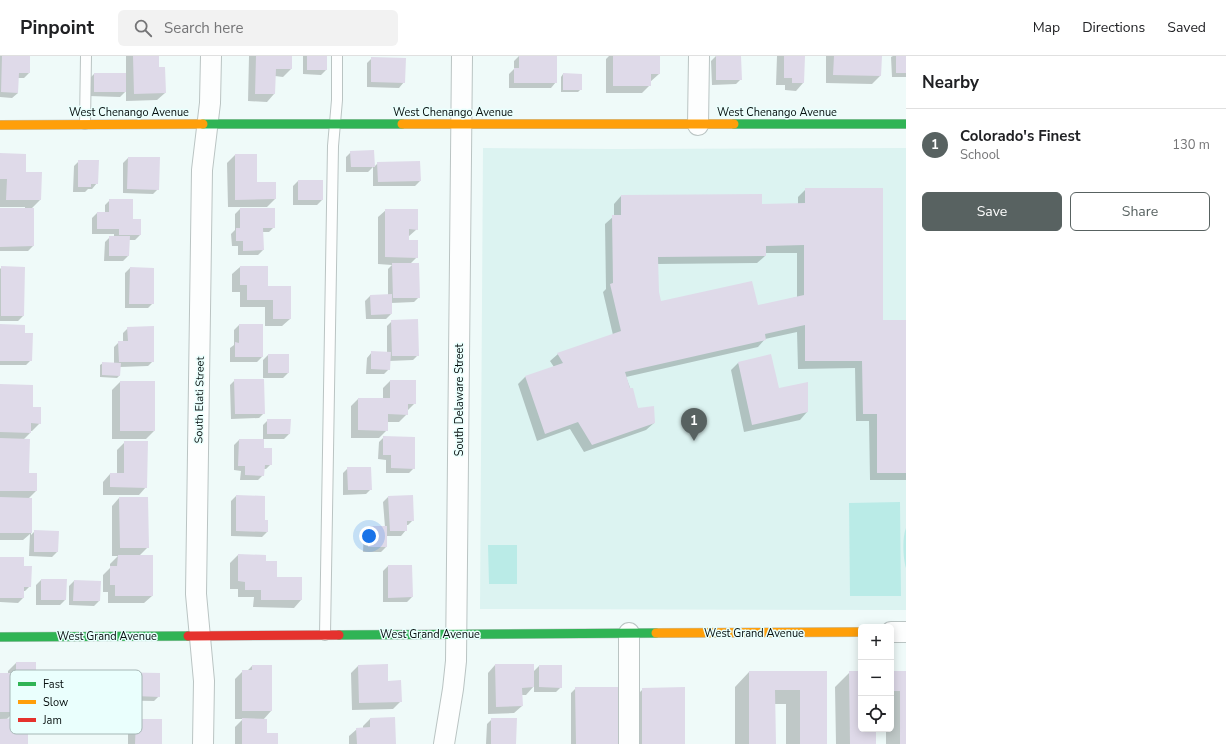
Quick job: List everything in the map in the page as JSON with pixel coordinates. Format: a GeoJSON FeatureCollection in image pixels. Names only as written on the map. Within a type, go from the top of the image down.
{"type":"FeatureCollection","features":[{"type":"Feature","properties":{"kind":"street","name":"South Elati Street"},"geometry":{"type":"LineString","coordinates":[[203,744],[204,681],[196,594],[202,170],[211,85],[211,56]]}},
{"type":"Feature","properties":{"kind":"street","name":"South Delaware Street"},"geometry":{"type":"LineString","coordinates":[[444,744],[455,672],[457,634],[462,56]]}},
{"type":"Feature","properties":{"kind":"street"},"geometry":{"type":"LineString","coordinates":[[698,125],[699,56]]}},
{"type":"Feature","properties":{"kind":"street","name":"West Chenango Avenue"},"geometry":{"type":"LineString","coordinates":[[0,125],[906,124]]}},
{"type":"Feature","properties":{"kind":"street","name":"West Grand Avenue"},"geometry":{"type":"LineString","coordinates":[[0,637],[858,632]]}},
{"type":"Feature","properties":{"kind":"street"},"geometry":{"type":"LineString","coordinates":[[894,632],[906,632]]}},
{"type":"Feature","properties":{"kind":"street"},"geometry":{"type":"LineString","coordinates":[[629,633],[629,744]]}},
{"type":"Feature","properties":{"kind":"lane"},"geometry":{"type":"LineString","coordinates":[[85,124],[86,56]]}},
{"type":"Feature","properties":{"kind":"lane"},"geometry":{"type":"LineString","coordinates":[[325,635],[334,124],[337,100],[337,56]]}},
{"type":"Feature","properties":{"kind":"shaded area"},"geometry":{"type":"Polygon","coordinates":[[[483,148],[906,148],[906,610],[480,609],[483,148]]]}},
{"type":"Feature","properties":{"kind":"shaded area"},"geometry":{"type":"Polygon","coordinates":[[[900,502],[901,596],[850,596],[849,503],[900,502]]]}},
{"type":"Feature","properties":{"kind":"shaded area"},"geometry":{"type":"Polygon","coordinates":[[[906,528],[906,568],[903,548],[906,528]]]}},
{"type":"Feature","properties":{"kind":"shaded area"},"geometry":{"type":"Polygon","coordinates":[[[488,545],[517,545],[517,584],[489,584],[488,545]]]}},
{"type":"Feature","properties":{"kind":"building"},"geometry":{"type":"Polygon","coordinates":[[[2,56],[30,56],[30,73],[19,73],[18,93],[1,92],[2,56]]]}},
{"type":"Feature","properties":{"kind":"building"},"geometry":{"type":"Polygon","coordinates":[[[133,56],[159,56],[159,67],[165,67],[166,93],[134,94],[133,56]]]}},
{"type":"Feature","properties":{"kind":"building"},"geometry":{"type":"Polygon","coordinates":[[[256,56],[292,56],[292,69],[276,69],[275,94],[255,94],[256,56]]]}},
{"type":"Feature","properties":{"kind":"building"},"geometry":{"type":"Polygon","coordinates":[[[307,56],[327,56],[327,70],[307,70],[307,56]]]}},
{"type":"Feature","properties":{"kind":"building"},"geometry":{"type":"Polygon","coordinates":[[[519,56],[557,56],[557,83],[514,83],[514,68],[519,68],[519,56]]]}},
{"type":"Feature","properties":{"kind":"building"},"geometry":{"type":"Polygon","coordinates":[[[613,56],[660,56],[660,74],[651,74],[651,86],[613,86],[613,56]]]}},
{"type":"Feature","properties":{"kind":"building"},"geometry":{"type":"Polygon","coordinates":[[[716,56],[741,56],[742,80],[716,80],[716,56]]]}},
{"type":"Feature","properties":{"kind":"building"},"geometry":{"type":"Polygon","coordinates":[[[784,56],[805,56],[804,83],[792,83],[792,78],[784,78],[784,56]]]}},
{"type":"Feature","properties":{"kind":"building"},"geometry":{"type":"Polygon","coordinates":[[[834,56],[882,56],[881,76],[833,75],[834,56]]]}},
{"type":"Feature","properties":{"kind":"building"},"geometry":{"type":"Polygon","coordinates":[[[896,56],[906,56],[906,73],[896,73],[896,56]]]}},
{"type":"Feature","properties":{"kind":"building"},"geometry":{"type":"Polygon","coordinates":[[[371,57],[406,58],[405,83],[371,82],[371,57]]]}},
{"type":"Feature","properties":{"kind":"building"},"geometry":{"type":"Polygon","coordinates":[[[94,73],[126,73],[126,92],[94,92],[94,73]]]}},
{"type":"Feature","properties":{"kind":"building"},"geometry":{"type":"Polygon","coordinates":[[[563,73],[582,74],[582,90],[563,90],[563,73]]]}},
{"type":"Feature","properties":{"kind":"building"},"geometry":{"type":"Polygon","coordinates":[[[374,150],[375,167],[351,167],[350,151],[374,150]]]}},
{"type":"Feature","properties":{"kind":"building"},"geometry":{"type":"Polygon","coordinates":[[[0,153],[26,154],[26,172],[42,172],[41,200],[6,200],[7,179],[0,179],[0,153]]]}},
{"type":"Feature","properties":{"kind":"building"},"geometry":{"type":"Polygon","coordinates":[[[235,154],[257,154],[257,182],[276,182],[276,199],[235,200],[235,154]]]}},
{"type":"Feature","properties":{"kind":"building"},"geometry":{"type":"Polygon","coordinates":[[[128,157],[160,157],[159,190],[127,189],[128,157]]]}},
{"type":"Feature","properties":{"kind":"building"},"geometry":{"type":"Polygon","coordinates":[[[78,160],[99,160],[98,184],[91,184],[91,187],[78,187],[78,160]]]}},
{"type":"Feature","properties":{"kind":"building"},"geometry":{"type":"Polygon","coordinates":[[[420,161],[421,181],[378,182],[377,162],[420,161]]]}},
{"type":"Feature","properties":{"kind":"building"},"geometry":{"type":"Polygon","coordinates":[[[298,180],[323,180],[323,200],[298,200],[298,180]]]}},
{"type":"Feature","properties":{"kind":"building"},"geometry":{"type":"Polygon","coordinates":[[[805,188],[883,188],[883,320],[906,320],[906,473],[877,473],[877,414],[863,414],[862,361],[805,361],[805,325],[765,334],[766,340],[625,372],[630,388],[633,388],[638,408],[654,406],[655,423],[592,445],[578,422],[545,434],[525,376],[563,363],[557,353],[621,331],[610,284],[613,283],[612,215],[621,215],[621,195],[762,194],[762,204],[805,203],[805,188]],[[804,245],[766,246],[766,256],[658,257],[659,292],[661,301],[752,281],[758,305],[804,295],[804,245]]]}},
{"type":"Feature","properties":{"kind":"building"},"geometry":{"type":"Polygon","coordinates":[[[109,199],[133,199],[133,219],[141,219],[141,235],[119,235],[119,229],[97,229],[97,212],[109,212],[109,199]]]}},
{"type":"Feature","properties":{"kind":"building"},"geometry":{"type":"Polygon","coordinates":[[[0,208],[34,208],[34,246],[0,247],[0,208]]]}},
{"type":"Feature","properties":{"kind":"building"},"geometry":{"type":"Polygon","coordinates":[[[240,208],[275,208],[275,228],[263,228],[264,250],[243,251],[243,241],[236,241],[236,228],[240,228],[240,208]]]}},
{"type":"Feature","properties":{"kind":"building"},"geometry":{"type":"Polygon","coordinates":[[[385,209],[418,209],[418,230],[409,229],[409,240],[418,240],[418,258],[385,257],[385,209]]]}},
{"type":"Feature","properties":{"kind":"building"},"geometry":{"type":"Polygon","coordinates":[[[109,236],[130,236],[129,256],[109,256],[109,236]]]}},
{"type":"Feature","properties":{"kind":"building"},"geometry":{"type":"Polygon","coordinates":[[[392,263],[419,263],[420,298],[393,298],[392,263]]]}},
{"type":"Feature","properties":{"kind":"building"},"geometry":{"type":"Polygon","coordinates":[[[1,266],[25,267],[24,316],[1,316],[1,266]]]}},
{"type":"Feature","properties":{"kind":"building"},"geometry":{"type":"Polygon","coordinates":[[[240,266],[268,266],[268,286],[291,286],[291,319],[273,319],[273,300],[247,300],[247,285],[240,285],[240,266]]]}},
{"type":"Feature","properties":{"kind":"building"},"geometry":{"type":"Polygon","coordinates":[[[130,267],[154,268],[154,304],[129,304],[130,267]]]}},
{"type":"Feature","properties":{"kind":"building"},"geometry":{"type":"Polygon","coordinates":[[[392,294],[392,314],[371,315],[370,295],[392,294]]]}},
{"type":"Feature","properties":{"kind":"building"},"geometry":{"type":"Polygon","coordinates":[[[418,319],[419,356],[392,356],[391,320],[418,319]]]}},
{"type":"Feature","properties":{"kind":"building"},"geometry":{"type":"Polygon","coordinates":[[[0,324],[25,325],[25,333],[33,333],[32,361],[0,361],[0,324]]]}},
{"type":"Feature","properties":{"kind":"building"},"geometry":{"type":"Polygon","coordinates":[[[239,324],[263,324],[263,357],[235,357],[235,342],[239,343],[239,324]]]}},
{"type":"Feature","properties":{"kind":"building"},"geometry":{"type":"Polygon","coordinates":[[[154,326],[154,362],[119,362],[118,341],[128,341],[127,327],[154,326]]]}},
{"type":"Feature","properties":{"kind":"building"},"geometry":{"type":"Polygon","coordinates":[[[371,351],[391,352],[390,370],[371,369],[371,351]]]}},
{"type":"Feature","properties":{"kind":"building"},"geometry":{"type":"Polygon","coordinates":[[[268,354],[289,354],[289,373],[268,373],[268,354]]]}},
{"type":"Feature","properties":{"kind":"building"},"geometry":{"type":"Polygon","coordinates":[[[771,354],[779,388],[808,382],[808,412],[752,425],[738,362],[771,354]]]}},
{"type":"Feature","properties":{"kind":"building"},"geometry":{"type":"Polygon","coordinates":[[[102,362],[121,363],[120,376],[102,375],[102,362]]]}},
{"type":"Feature","properties":{"kind":"building"},"geometry":{"type":"Polygon","coordinates":[[[234,379],[264,379],[265,414],[235,414],[234,379]]]}},
{"type":"Feature","properties":{"kind":"building"},"geometry":{"type":"Polygon","coordinates":[[[390,380],[416,380],[416,404],[408,404],[408,415],[388,414],[388,431],[358,430],[358,398],[390,398],[390,380]]]}},
{"type":"Feature","properties":{"kind":"building"},"geometry":{"type":"Polygon","coordinates":[[[120,381],[155,381],[155,431],[120,431],[120,381]]]}},
{"type":"Feature","properties":{"kind":"building"},"geometry":{"type":"Polygon","coordinates":[[[0,384],[33,385],[33,407],[41,407],[41,424],[31,423],[31,433],[0,432],[0,384]]]}},
{"type":"Feature","properties":{"kind":"building"},"geometry":{"type":"Polygon","coordinates":[[[267,419],[291,419],[290,434],[267,434],[267,419]]]}},
{"type":"Feature","properties":{"kind":"building"},"geometry":{"type":"Polygon","coordinates":[[[383,436],[415,437],[415,469],[391,468],[391,455],[383,455],[383,436]]]}},
{"type":"Feature","properties":{"kind":"building"},"geometry":{"type":"Polygon","coordinates":[[[0,438],[30,439],[29,473],[37,473],[37,491],[0,491],[0,438]]]}},
{"type":"Feature","properties":{"kind":"building"},"geometry":{"type":"Polygon","coordinates":[[[239,439],[264,439],[264,448],[272,448],[272,465],[265,465],[264,476],[245,475],[245,466],[238,466],[239,439]]]}},
{"type":"Feature","properties":{"kind":"building"},"geometry":{"type":"Polygon","coordinates":[[[124,441],[148,441],[147,488],[110,487],[110,473],[124,473],[124,441]]]}},
{"type":"Feature","properties":{"kind":"building"},"geometry":{"type":"Polygon","coordinates":[[[347,467],[371,467],[372,490],[348,490],[347,467]]]}},
{"type":"Feature","properties":{"kind":"building"},"geometry":{"type":"Polygon","coordinates":[[[236,495],[265,496],[265,520],[268,520],[268,532],[236,531],[236,495]]]}},
{"type":"Feature","properties":{"kind":"building"},"geometry":{"type":"Polygon","coordinates":[[[413,495],[414,521],[407,521],[407,531],[390,531],[388,496],[413,495]]]}},
{"type":"Feature","properties":{"kind":"building"},"geometry":{"type":"Polygon","coordinates":[[[0,497],[32,498],[32,533],[0,533],[0,497]]]}},
{"type":"Feature","properties":{"kind":"building"},"geometry":{"type":"Polygon","coordinates":[[[119,497],[148,497],[149,548],[120,548],[119,497]]]}},
{"type":"Feature","properties":{"kind":"building"},"geometry":{"type":"Polygon","coordinates":[[[368,526],[387,526],[387,547],[368,547],[368,526]]]}},
{"type":"Feature","properties":{"kind":"building"},"geometry":{"type":"Polygon","coordinates":[[[34,530],[59,531],[58,552],[34,552],[34,530]]]}},
{"type":"Feature","properties":{"kind":"building"},"geometry":{"type":"Polygon","coordinates":[[[238,554],[266,555],[266,561],[277,561],[277,577],[302,577],[302,600],[261,600],[261,590],[245,590],[245,582],[238,581],[238,554]]]}},
{"type":"Feature","properties":{"kind":"building"},"geometry":{"type":"Polygon","coordinates":[[[118,555],[153,555],[153,596],[115,596],[115,585],[110,585],[110,566],[117,566],[118,555]]]}},
{"type":"Feature","properties":{"kind":"building"},"geometry":{"type":"Polygon","coordinates":[[[0,557],[24,557],[24,566],[32,566],[31,587],[24,587],[24,598],[0,598],[0,557]]]}},
{"type":"Feature","properties":{"kind":"building"},"geometry":{"type":"Polygon","coordinates":[[[388,565],[412,565],[413,597],[388,598],[388,565]]]}},
{"type":"Feature","properties":{"kind":"building"},"geometry":{"type":"Polygon","coordinates":[[[41,579],[67,579],[66,600],[41,600],[41,579]]]}},
{"type":"Feature","properties":{"kind":"building"},"geometry":{"type":"Polygon","coordinates":[[[74,580],[101,581],[100,601],[73,601],[74,580]]]}},
{"type":"Feature","properties":{"kind":"building"},"geometry":{"type":"Polygon","coordinates":[[[16,662],[36,662],[36,670],[16,670],[16,662]]]}},
{"type":"Feature","properties":{"kind":"building"},"geometry":{"type":"Polygon","coordinates":[[[388,664],[388,681],[401,680],[402,702],[359,703],[358,665],[388,664]]]}},
{"type":"Feature","properties":{"kind":"building"},"geometry":{"type":"Polygon","coordinates":[[[495,664],[534,664],[534,687],[522,688],[523,706],[496,707],[495,664]]]}},
{"type":"Feature","properties":{"kind":"building"},"geometry":{"type":"Polygon","coordinates":[[[252,665],[272,665],[272,711],[242,711],[242,670],[252,670],[252,665]]]}},
{"type":"Feature","properties":{"kind":"building"},"geometry":{"type":"Polygon","coordinates":[[[539,665],[562,665],[562,688],[539,687],[539,665]]]}},
{"type":"Feature","properties":{"kind":"building"},"geometry":{"type":"Polygon","coordinates":[[[749,671],[827,671],[827,744],[800,744],[800,690],[775,690],[776,744],[749,744],[749,671]]]}},
{"type":"Feature","properties":{"kind":"building"},"geometry":{"type":"Polygon","coordinates":[[[849,671],[858,671],[858,732],[876,732],[876,744],[850,744],[849,671]]]}},
{"type":"Feature","properties":{"kind":"building"},"geometry":{"type":"Polygon","coordinates":[[[894,671],[906,671],[906,744],[900,744],[900,691],[894,691],[894,671]]]}},
{"type":"Feature","properties":{"kind":"building"},"geometry":{"type":"Polygon","coordinates":[[[0,673],[10,673],[10,712],[0,712],[0,673]]]}},
{"type":"Feature","properties":{"kind":"building"},"geometry":{"type":"Polygon","coordinates":[[[142,673],[160,673],[160,697],[142,696],[142,673]]]}},
{"type":"Feature","properties":{"kind":"building"},"geometry":{"type":"Polygon","coordinates":[[[575,687],[619,687],[619,744],[576,744],[575,687]]]}},
{"type":"Feature","properties":{"kind":"building"},"geometry":{"type":"Polygon","coordinates":[[[685,687],[685,744],[642,744],[642,688],[685,687]]]}},
{"type":"Feature","properties":{"kind":"building"},"geometry":{"type":"Polygon","coordinates":[[[395,717],[396,744],[357,744],[356,728],[370,727],[370,718],[395,717]]]}},
{"type":"Feature","properties":{"kind":"building"},"geometry":{"type":"Polygon","coordinates":[[[10,718],[10,734],[28,734],[28,744],[0,744],[0,719],[10,718]]]}},
{"type":"Feature","properties":{"kind":"building"},"geometry":{"type":"Polygon","coordinates":[[[242,718],[267,719],[267,733],[278,733],[278,744],[242,744],[242,718]]]}},
{"type":"Feature","properties":{"kind":"building"},"geometry":{"type":"Polygon","coordinates":[[[491,718],[517,718],[516,744],[491,744],[491,718]]]}},
{"type":"Feature","properties":{"kind":"building"},"geometry":{"type":"Polygon","coordinates":[[[142,719],[162,719],[162,744],[135,744],[135,734],[142,734],[142,719]]]}},
{"type":"Feature","properties":{"kind":"traffic: fast"},"geometry":{"type":"LineString","coordinates":[[203,124],[402,124]]}},
{"type":"Feature","properties":{"kind":"traffic: fast"},"geometry":{"type":"LineString","coordinates":[[734,124],[906,124]]}},
{"type":"Feature","properties":{"kind":"traffic: fast"},"geometry":{"type":"LineString","coordinates":[[339,635],[656,633]]}},
{"type":"Feature","properties":{"kind":"traffic: fast"},"geometry":{"type":"LineString","coordinates":[[0,637],[188,636]]}},
{"type":"Feature","properties":{"kind":"traffic: slow"},"geometry":{"type":"LineString","coordinates":[[0,125],[203,124]]}},
{"type":"Feature","properties":{"kind":"traffic: slow"},"geometry":{"type":"LineString","coordinates":[[402,124],[734,124]]}},
{"type":"Feature","properties":{"kind":"traffic: slow"},"geometry":{"type":"LineString","coordinates":[[656,633],[858,632]]}},
{"type":"Feature","properties":{"kind":"traffic: jam"},"geometry":{"type":"LineString","coordinates":[[188,636],[339,635]]}},
{"type":"Feature","properties":{"kind":"place","name":"Colorado's Finest"},"geometry":{"type":"Point","coordinates":[694,441]}}]}
